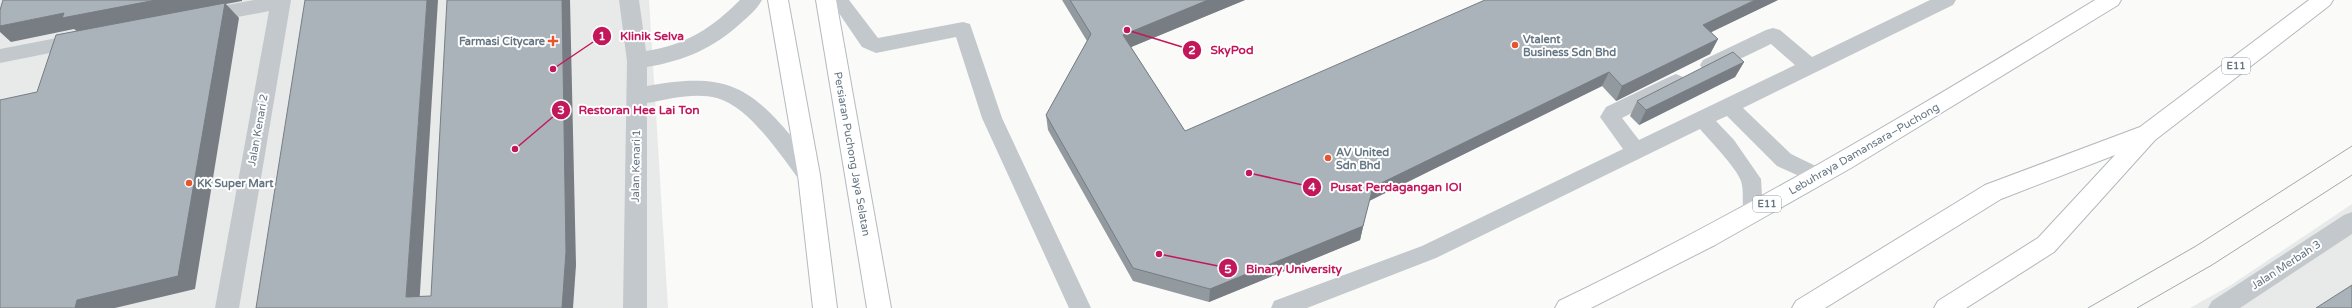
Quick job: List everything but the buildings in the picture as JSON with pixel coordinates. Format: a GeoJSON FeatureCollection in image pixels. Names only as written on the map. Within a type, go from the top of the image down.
{"type":"FeatureCollection","features":[{"type":"Feature","properties":{"kind":"main road"},"geometry":{"type":"LineString","coordinates":[[778,0],[809,175],[825,308]]}},
{"type":"Feature","properties":{"kind":"main road","name":"Persiaran Puchong Jaya Selatan"},"geometry":{"type":"LineString","coordinates":[[826,0],[879,308]]}},
{"type":"Feature","properties":{"kind":"main road","name":"Lebuhraya Damansara–Puchong"},"geometry":{"type":"LineString","coordinates":[[1567,308],[1644,272],[1817,176],[1964,91],[2111,0]]}},
{"type":"Feature","properties":{"kind":"main road","name":"E11"},"geometry":{"type":"LineString","coordinates":[[1804,308],[1993,192],[2148,133],[2323,0]]}},
{"type":"Feature","properties":{"kind":"main road"},"geometry":{"type":"LineString","coordinates":[[1946,308],[2046,245],[2148,133]]}},
{"type":"Feature","properties":{"kind":"street","name":"Jalan Kenari 1"},"geometry":{"type":"LineString","coordinates":[[629,0],[637,61],[635,308]]}},
{"type":"Feature","properties":{"kind":"street"},"geometry":{"type":"LineString","coordinates":[[637,61],[682,52],[710,36],[733,19],[752,0]]}},
{"type":"Feature","properties":{"kind":"street","name":"Jalan Kenari 2"},"geometry":{"type":"LineString","coordinates":[[227,308],[281,1]]}},
{"type":"Feature","properties":{"kind":"street"},"geometry":{"type":"LineString","coordinates":[[637,96],[695,88],[719,90],[739,99],[763,120],[809,175]]}},
{"type":"Feature","properties":{"kind":"street","name":"Jalan Merbah 3"},"geometry":{"type":"LineString","coordinates":[[2220,308],[2352,222]]}},
{"type":"Feature","properties":{"kind":"lane"},"geometry":{"type":"LineString","coordinates":[[839,0],[869,42],[876,46],[963,29],[992,118],[1080,308]]}},
{"type":"Feature","properties":{"kind":"lane"},"geometry":{"type":"LineString","coordinates":[[1282,308],[1429,252],[1947,0]]}},
{"type":"Feature","properties":{"kind":"lane"},"geometry":{"type":"LineString","coordinates":[[187,20],[281,1]]}},
{"type":"Feature","properties":{"kind":"lane"},"geometry":{"type":"LineString","coordinates":[[1636,151],[1610,117],[1613,113],[1693,73],[1773,35],[1810,67]]}},
{"type":"Feature","properties":{"kind":"lane"},"geometry":{"type":"LineString","coordinates":[[0,56],[94,38]]}},
{"type":"Feature","properties":{"kind":"lane"},"geometry":{"type":"LineString","coordinates":[[1729,106],[1763,142],[1784,160],[1817,176]]}},
{"type":"Feature","properties":{"kind":"lane"},"geometry":{"type":"LineString","coordinates":[[1702,119],[1727,146],[1751,179],[1753,212]]}},
{"type":"Feature","properties":{"kind":"shaded area"},"geometry":{"type":"Polygon","coordinates":[[[0,0],[649,0],[668,308],[0,308],[0,0]]]}},
{"type":"Feature","properties":{"kind":"shaded area"},"geometry":{"type":"Polygon","coordinates":[[[2352,204],[2352,308],[2190,308],[2231,285],[2352,204]]]}},
{"type":"Feature","properties":{"kind":"tram line"},"geometry":{"type":"LineString","coordinates":[[2088,308],[2196,246],[2352,146]]}},
{"type":"Feature","properties":{"kind":"tram line"},"geometry":{"type":"LineString","coordinates":[[2137,308],[2212,265],[2352,175]]}},
{"type":"Feature","properties":{"kind":"place","name":"SkyPod"},"geometry":{"type":"Point","coordinates":[1127,30]}},
{"type":"Feature","properties":{"kind":"place","name":"Farmasi Citycare"},"geometry":{"type":"Point","coordinates":[553,41]}},
{"type":"Feature","properties":{"kind":"place","name":"Vtalent Business Sdn Bhd"},"geometry":{"type":"Point","coordinates":[1515,45]}},
{"type":"Feature","properties":{"kind":"place","name":"Klinik Selva"},"geometry":{"type":"Point","coordinates":[553,69]}},
{"type":"Feature","properties":{"kind":"place","name":"Restoran Hee Lai Ton"},"geometry":{"type":"Point","coordinates":[515,149]}},
{"type":"Feature","properties":{"kind":"place","name":"AV United Sdn Bhd"},"geometry":{"type":"Point","coordinates":[1328,158]}},
{"type":"Feature","properties":{"kind":"place","name":"Pusat Perdagangan IOI"},"geometry":{"type":"Point","coordinates":[1249,173]}},
{"type":"Feature","properties":{"kind":"place","name":"KK Super Mart"},"geometry":{"type":"Point","coordinates":[189,183]}},
{"type":"Feature","properties":{"kind":"place","name":"Binary University"},"geometry":{"type":"Point","coordinates":[1159,254]}}]}
